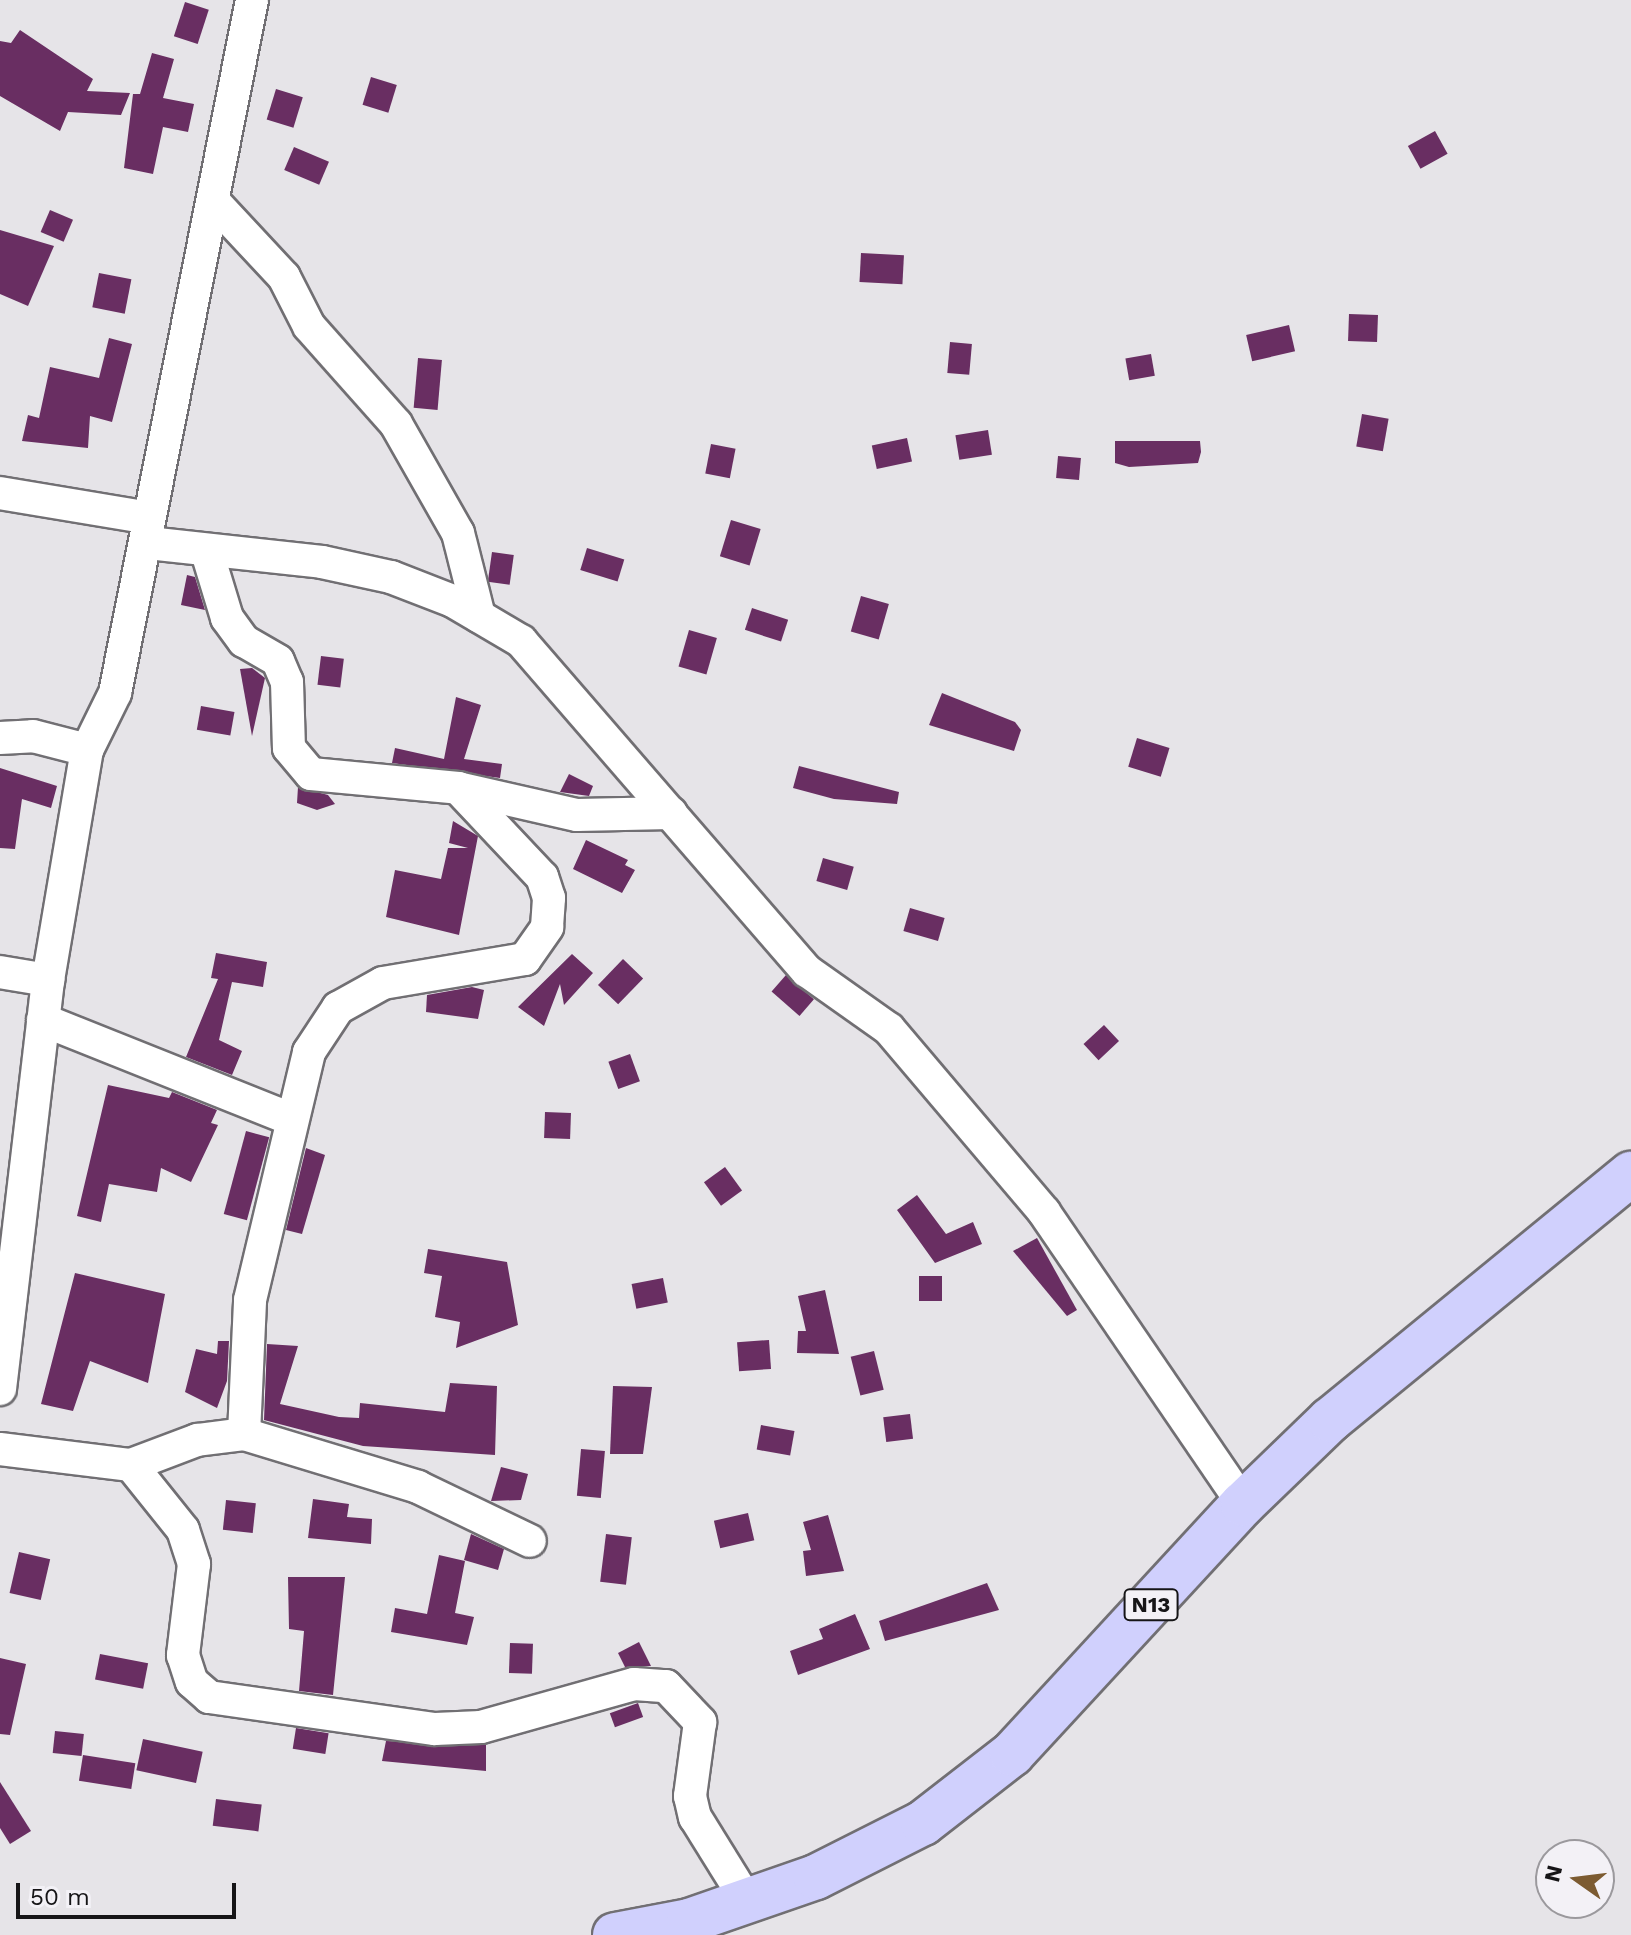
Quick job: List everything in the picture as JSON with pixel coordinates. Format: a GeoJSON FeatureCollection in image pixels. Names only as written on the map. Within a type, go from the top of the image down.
{"type":"FeatureCollection","features":[{"type":"Feature","properties":{"kind":"main road","name":"N13"},"geometry":{"type":"LineString","coordinates":[[615,1935],[689,1921],[816,1877],[923,1823],[1012,1754],[1243,1504],[1330,1420],[1631,1174]]}},
{"type":"Feature","properties":{"kind":"street"},"geometry":{"type":"LineString","coordinates":[[0,1389],[48,980],[87,750],[115,693],[215,203],[252,0]]}},
{"type":"Feature","properties":{"kind":"street"},"geometry":{"type":"LineString","coordinates":[[215,203],[284,277],[309,326],[396,424],[458,533],[479,616]]}},
{"type":"Feature","properties":{"kind":"street"},"geometry":{"type":"LineString","coordinates":[[0,493],[149,530],[207,552],[322,562],[391,577],[479,616],[521,641],[807,971],[889,1029],[1044,1212],[1243,1504]]}},
{"type":"Feature","properties":{"kind":"street"},"geometry":{"type":"LineString","coordinates":[[207,552],[227,618],[244,641],[278,661],[287,682],[289,748],[300,766],[311,774],[458,788],[577,815],[671,813]]}},
{"type":"Feature","properties":{"kind":"street"},"geometry":{"type":"LineString","coordinates":[[0,738],[33,736],[87,750]]}},
{"type":"Feature","properties":{"kind":"street"},"geometry":{"type":"LineString","coordinates":[[244,1434],[250,1300],[290,1119],[309,1052],[338,1008],[383,983],[525,959],[539,946],[549,898],[542,877],[458,788]]}},
{"type":"Feature","properties":{"kind":"street"},"geometry":{"type":"LineString","coordinates":[[0,972],[48,980]]}},
{"type":"Feature","properties":{"kind":"street"},"geometry":{"type":"LineString","coordinates":[[43,1020],[290,1119]]}},
{"type":"Feature","properties":{"kind":"street"},"geometry":{"type":"LineString","coordinates":[[0,1449],[131,1465],[197,1440],[244,1434],[418,1487],[530,1541]]}},
{"type":"Feature","properties":{"kind":"street"},"geometry":{"type":"LineString","coordinates":[[131,1465],[183,1530],[194,1564],[183,1655],[192,1682],[209,1697],[435,1729],[481,1727],[634,1684],[666,1686],[700,1722],[690,1796],[695,1817],[747,1901]]}},
{"type":"Feature","properties":{"kind":"building"},"geometry":{"type":"Polygon","coordinates":[[[185,2],[209,10],[198,44],[174,36],[185,2]]]}},
{"type":"Feature","properties":{"kind":"building"},"geometry":{"type":"Polygon","coordinates":[[[20,30],[93,79],[87,91],[130,93],[121,115],[68,112],[60,131],[0,96],[0,41],[11,43],[20,30]]]}},
{"type":"Feature","properties":{"kind":"building"},"geometry":{"type":"Polygon","coordinates":[[[152,53],[174,59],[163,98],[194,104],[188,132],[163,127],[153,174],[124,168],[133,94],[140,94],[152,53]]]}},
{"type":"Feature","properties":{"kind":"building"},"geometry":{"type":"Polygon","coordinates":[[[371,77],[397,85],[388,113],[363,105],[371,77]]]}},
{"type":"Feature","properties":{"kind":"building"},"geometry":{"type":"Polygon","coordinates":[[[276,89],[303,97],[293,128],[267,120],[276,89]]]}},
{"type":"Feature","properties":{"kind":"building"},"geometry":{"type":"Polygon","coordinates":[[[1435,131],[1448,154],[1420,169],[1408,146],[1435,131]]]}},
{"type":"Feature","properties":{"kind":"building"},"geometry":{"type":"Polygon","coordinates":[[[294,147],[329,162],[319,185],[284,170],[294,147]]]}},
{"type":"Feature","properties":{"kind":"building"},"geometry":{"type":"Polygon","coordinates":[[[50,210],[73,220],[64,242],[41,232],[50,210]]]}},
{"type":"Feature","properties":{"kind":"building"},"geometry":{"type":"Polygon","coordinates":[[[0,230],[54,246],[28,306],[0,294],[0,230]]]}},
{"type":"Feature","properties":{"kind":"building"},"geometry":{"type":"Polygon","coordinates":[[[861,253],[904,255],[902,284],[859,282],[861,253]]]}},
{"type":"Feature","properties":{"kind":"building"},"geometry":{"type":"Polygon","coordinates":[[[99,273],[131,279],[125,314],[92,307],[99,273]]]}},
{"type":"Feature","properties":{"kind":"building"},"geometry":{"type":"Polygon","coordinates":[[[1349,314],[1378,315],[1377,342],[1348,341],[1349,314]]]}},
{"type":"Feature","properties":{"kind":"building"},"geometry":{"type":"Polygon","coordinates":[[[1289,325],[1295,351],[1252,361],[1246,335],[1289,325]]]}},
{"type":"Feature","properties":{"kind":"building"},"geometry":{"type":"Polygon","coordinates":[[[109,338],[132,344],[112,422],[90,416],[88,448],[22,441],[28,415],[39,418],[50,367],[99,378],[109,338]]]}},
{"type":"Feature","properties":{"kind":"building"},"geometry":{"type":"Polygon","coordinates":[[[950,342],[972,344],[969,375],[947,373],[950,342]]]}},
{"type":"Feature","properties":{"kind":"building"},"geometry":{"type":"Polygon","coordinates":[[[1151,354],[1155,376],[1129,380],[1125,359],[1151,354]]]}},
{"type":"Feature","properties":{"kind":"building"},"geometry":{"type":"Polygon","coordinates":[[[418,358],[442,360],[438,410],[414,408],[418,358]]]}},
{"type":"Feature","properties":{"kind":"building"},"geometry":{"type":"Polygon","coordinates":[[[1362,414],[1389,419],[1383,451],[1356,446],[1362,414]]]}},
{"type":"Feature","properties":{"kind":"building"},"geometry":{"type":"Polygon","coordinates":[[[988,430],[992,455],[959,460],[955,435],[988,430]]]}},
{"type":"Feature","properties":{"kind":"building"},"geometry":{"type":"Polygon","coordinates":[[[907,438],[912,461],[877,469],[872,445],[907,438]]]}},
{"type":"Feature","properties":{"kind":"building"},"geometry":{"type":"Polygon","coordinates":[[[1115,441],[1200,441],[1201,452],[1198,463],[1129,467],[1115,463],[1115,441]]]}},
{"type":"Feature","properties":{"kind":"building"},"geometry":{"type":"Polygon","coordinates":[[[711,444],[736,449],[730,478],[705,473],[711,444]]]}},
{"type":"Feature","properties":{"kind":"building"},"geometry":{"type":"Polygon","coordinates":[[[1058,456],[1081,458],[1079,480],[1056,478],[1058,456]]]}},
{"type":"Feature","properties":{"kind":"building"},"geometry":{"type":"Polygon","coordinates":[[[731,520],[761,529],[750,565],[720,556],[731,520]]]}},
{"type":"Feature","properties":{"kind":"building"},"geometry":{"type":"Polygon","coordinates":[[[587,548],[624,559],[618,581],[580,570],[587,548]]]}},
{"type":"Feature","properties":{"kind":"building"},"geometry":{"type":"Polygon","coordinates":[[[492,552],[514,555],[510,585],[488,582],[492,552]]]}},
{"type":"Feature","properties":{"kind":"building"},"geometry":{"type":"Polygon","coordinates":[[[187,575],[195,577],[205,610],[181,605],[187,575]]]}},
{"type":"Feature","properties":{"kind":"building"},"geometry":{"type":"Polygon","coordinates":[[[861,596],[889,604],[879,640],[851,632],[861,596]]]}},
{"type":"Feature","properties":{"kind":"building"},"geometry":{"type":"Polygon","coordinates":[[[752,608],[788,620],[781,642],[745,630],[752,608]]]}},
{"type":"Feature","properties":{"kind":"building"},"geometry":{"type":"Polygon","coordinates":[[[689,630],[717,638],[706,675],[679,667],[689,630]]]}},
{"type":"Feature","properties":{"kind":"building"},"geometry":{"type":"Polygon","coordinates":[[[321,656],[344,659],[340,688],[317,685],[321,656]]]}},
{"type":"Feature","properties":{"kind":"building"},"geometry":{"type":"Polygon","coordinates":[[[252,668],[265,678],[252,736],[240,669],[252,668]]]}},
{"type":"Feature","properties":{"kind":"building"},"geometry":{"type":"Polygon","coordinates":[[[942,693],[1015,722],[1021,730],[1014,751],[929,725],[942,693]]]}},
{"type":"Feature","properties":{"kind":"building"},"geometry":{"type":"Polygon","coordinates":[[[456,697],[481,705],[464,759],[502,764],[500,778],[392,763],[395,748],[444,759],[456,697]]]}},
{"type":"Feature","properties":{"kind":"building"},"geometry":{"type":"Polygon","coordinates":[[[201,706],[234,712],[230,736],[197,730],[201,706]]]}},
{"type":"Feature","properties":{"kind":"building"},"geometry":{"type":"Polygon","coordinates":[[[1137,738],[1170,748],[1161,777],[1128,767],[1137,738]]]}},
{"type":"Feature","properties":{"kind":"building"},"geometry":{"type":"Polygon","coordinates":[[[799,766],[899,792],[897,804],[834,799],[793,788],[799,766]]]}},
{"type":"Feature","properties":{"kind":"building"},"geometry":{"type":"Polygon","coordinates":[[[0,768],[57,786],[51,808],[22,799],[15,849],[0,848],[0,768]]]}},
{"type":"Feature","properties":{"kind":"building"},"geometry":{"type":"Polygon","coordinates":[[[569,774],[593,786],[589,796],[560,792],[569,774]]]}},
{"type":"Feature","properties":{"kind":"building"},"geometry":{"type":"Polygon","coordinates":[[[298,787],[328,795],[335,804],[317,810],[297,803],[298,787]]]}},
{"type":"Feature","properties":{"kind":"building"},"geometry":{"type":"Polygon","coordinates":[[[453,821],[478,836],[459,935],[386,917],[395,870],[441,879],[448,848],[468,848],[449,843],[453,821]]]}},
{"type":"Feature","properties":{"kind":"building"},"geometry":{"type":"Polygon","coordinates":[[[586,840],[628,860],[625,865],[635,870],[622,893],[573,869],[586,840]]]}},
{"type":"Feature","properties":{"kind":"building"},"geometry":{"type":"Polygon","coordinates":[[[823,858],[854,867],[847,890],[816,881],[823,858]]]}},
{"type":"Feature","properties":{"kind":"building"},"geometry":{"type":"Polygon","coordinates":[[[910,908],[945,918],[938,941],[903,931],[910,908]]]}},
{"type":"Feature","properties":{"kind":"building"},"geometry":{"type":"Polygon","coordinates":[[[216,953],[267,962],[263,987],[232,982],[219,1040],[242,1051],[232,1075],[186,1057],[218,979],[211,978],[216,953]]]}},
{"type":"Feature","properties":{"kind":"building"},"geometry":{"type":"Polygon","coordinates":[[[572,954],[593,973],[564,1005],[560,984],[544,1026],[518,1007],[572,954]]]}},
{"type":"Feature","properties":{"kind":"building"},"geometry":{"type":"Polygon","coordinates":[[[623,959],[643,978],[618,1004],[598,985],[623,959]]]}},
{"type":"Feature","properties":{"kind":"building"},"geometry":{"type":"Polygon","coordinates":[[[786,975],[814,999],[799,1016],[772,992],[786,975]]]}},
{"type":"Feature","properties":{"kind":"building"},"geometry":{"type":"Polygon","coordinates":[[[472,987],[484,990],[478,1019],[426,1012],[427,995],[472,987]]]}},
{"type":"Feature","properties":{"kind":"building"},"geometry":{"type":"Polygon","coordinates":[[[1104,1025],[1119,1041],[1099,1060],[1084,1044],[1104,1025]]]}},
{"type":"Feature","properties":{"kind":"building"},"geometry":{"type":"Polygon","coordinates":[[[630,1054],[640,1081],[618,1089],[608,1062],[630,1054]]]}},
{"type":"Feature","properties":{"kind":"building"},"geometry":{"type":"Polygon","coordinates":[[[108,1085],[169,1098],[172,1092],[217,1110],[211,1123],[218,1125],[191,1182],[161,1168],[157,1192],[109,1184],[101,1222],[77,1216],[108,1085]]]}},
{"type":"Feature","properties":{"kind":"building"},"geometry":{"type":"Polygon","coordinates":[[[545,1112],[571,1113],[570,1139],[544,1138],[545,1112]]]}},
{"type":"Feature","properties":{"kind":"building"},"geometry":{"type":"Polygon","coordinates":[[[246,1131],[269,1137],[247,1220],[224,1214],[246,1131]]]}},
{"type":"Feature","properties":{"kind":"building"},"geometry":{"type":"Polygon","coordinates":[[[306,1148],[325,1155],[302,1234],[286,1230],[306,1148]]]}},
{"type":"Feature","properties":{"kind":"building"},"geometry":{"type":"Polygon","coordinates":[[[725,1167],[742,1190],[721,1206],[704,1182],[725,1167]]]}},
{"type":"Feature","properties":{"kind":"building"},"geometry":{"type":"Polygon","coordinates":[[[917,1195],[946,1234],[973,1222],[982,1244],[935,1263],[897,1210],[917,1195]]]}},
{"type":"Feature","properties":{"kind":"building"},"geometry":{"type":"Polygon","coordinates":[[[1037,1238],[1077,1310],[1067,1316],[1013,1251],[1037,1238]]]}},
{"type":"Feature","properties":{"kind":"building"},"geometry":{"type":"Polygon","coordinates":[[[428,1249],[507,1262],[518,1325],[456,1348],[460,1322],[435,1317],[442,1276],[424,1273],[428,1249]]]}},
{"type":"Feature","properties":{"kind":"building"},"geometry":{"type":"Polygon","coordinates":[[[75,1273],[165,1294],[148,1383],[90,1361],[73,1411],[41,1404],[75,1273]]]}},
{"type":"Feature","properties":{"kind":"building"},"geometry":{"type":"Polygon","coordinates":[[[919,1276],[942,1276],[942,1301],[919,1301],[919,1276]]]}},
{"type":"Feature","properties":{"kind":"building"},"geometry":{"type":"Polygon","coordinates":[[[663,1278],[668,1303],[636,1309],[632,1284],[663,1278]]]}},
{"type":"Feature","properties":{"kind":"building"},"geometry":{"type":"Polygon","coordinates":[[[825,1290],[839,1354],[797,1353],[798,1331],[806,1331],[798,1296],[825,1290]]]}},
{"type":"Feature","properties":{"kind":"building"},"geometry":{"type":"Polygon","coordinates":[[[769,1340],[771,1369],[739,1371],[737,1342],[769,1340]]]}},
{"type":"Feature","properties":{"kind":"building"},"geometry":{"type":"Polygon","coordinates":[[[218,1341],[229,1341],[227,1381],[217,1408],[185,1392],[196,1349],[217,1354],[218,1341]]]}},
{"type":"Feature","properties":{"kind":"building"},"geometry":{"type":"Polygon","coordinates":[[[267,1344],[298,1346],[280,1404],[339,1417],[359,1418],[360,1403],[445,1412],[450,1383],[497,1386],[495,1455],[363,1446],[264,1420],[267,1344]]]}},
{"type":"Feature","properties":{"kind":"building"},"geometry":{"type":"Polygon","coordinates":[[[874,1351],[884,1390],[860,1396],[851,1357],[874,1351]]]}},
{"type":"Feature","properties":{"kind":"building"},"geometry":{"type":"Polygon","coordinates":[[[613,1386],[652,1387],[643,1454],[610,1454],[613,1386]]]}},
{"type":"Feature","properties":{"kind":"building"},"geometry":{"type":"Polygon","coordinates":[[[910,1414],[913,1439],[886,1442],[883,1417],[910,1414]]]}},
{"type":"Feature","properties":{"kind":"building"},"geometry":{"type":"Polygon","coordinates":[[[761,1425],[794,1431],[790,1456],[757,1450],[761,1425]]]}},
{"type":"Feature","properties":{"kind":"building"},"geometry":{"type":"Polygon","coordinates":[[[581,1449],[605,1451],[601,1498],[577,1496],[581,1449]]]}},
{"type":"Feature","properties":{"kind":"building"},"geometry":{"type":"Polygon","coordinates":[[[501,1467],[528,1474],[521,1500],[491,1501],[501,1467]]]}},
{"type":"Feature","properties":{"kind":"building"},"geometry":{"type":"Polygon","coordinates":[[[313,1499],[349,1504],[347,1517],[372,1519],[371,1544],[308,1538],[313,1499]]]}},
{"type":"Feature","properties":{"kind":"building"},"geometry":{"type":"Polygon","coordinates":[[[226,1500],[256,1503],[253,1533],[223,1530],[226,1500]]]}},
{"type":"Feature","properties":{"kind":"building"},"geometry":{"type":"Polygon","coordinates":[[[748,1513],[754,1540],[720,1548],[714,1521],[748,1513]]]}},
{"type":"Feature","properties":{"kind":"building"},"geometry":{"type":"Polygon","coordinates":[[[828,1515],[844,1571],[806,1576],[803,1551],[811,1550],[803,1522],[828,1515]]]}},
{"type":"Feature","properties":{"kind":"building"},"geometry":{"type":"Polygon","coordinates":[[[471,1534],[504,1549],[498,1570],[464,1560],[471,1534]]]}},
{"type":"Feature","properties":{"kind":"building"},"geometry":{"type":"Polygon","coordinates":[[[606,1534],[632,1537],[626,1585],[600,1582],[606,1534]]]}},
{"type":"Feature","properties":{"kind":"building"},"geometry":{"type":"Polygon","coordinates":[[[19,1552],[50,1559],[41,1600],[10,1593],[19,1552]]]}},
{"type":"Feature","properties":{"kind":"building"},"geometry":{"type":"Polygon","coordinates":[[[439,1555],[465,1561],[455,1613],[474,1617],[467,1645],[391,1632],[395,1608],[427,1614],[439,1555]]]}},
{"type":"Feature","properties":{"kind":"building"},"geometry":{"type":"Polygon","coordinates":[[[288,1577],[345,1577],[333,1695],[299,1691],[304,1631],[289,1629],[288,1577]]]}},
{"type":"Feature","properties":{"kind":"building"},"geometry":{"type":"Polygon","coordinates":[[[987,1583],[999,1610],[885,1641],[879,1621],[987,1583]]]}},
{"type":"Feature","properties":{"kind":"building"},"geometry":{"type":"Polygon","coordinates":[[[855,1614],[870,1649],[798,1675],[790,1651],[823,1639],[819,1629],[855,1614]]]}},
{"type":"Feature","properties":{"kind":"building"},"geometry":{"type":"Polygon","coordinates":[[[639,1642],[651,1666],[625,1667],[618,1653],[639,1642]]]}},
{"type":"Feature","properties":{"kind":"building"},"geometry":{"type":"Polygon","coordinates":[[[510,1643],[533,1644],[532,1674],[509,1673],[510,1643]]]}},
{"type":"Feature","properties":{"kind":"building"},"geometry":{"type":"Polygon","coordinates":[[[100,1654],[148,1663],[143,1689],[95,1680],[100,1654]]]}},
{"type":"Feature","properties":{"kind":"building"},"geometry":{"type":"Polygon","coordinates":[[[0,1658],[26,1664],[10,1735],[0,1734],[0,1658]]]}},
{"type":"Feature","properties":{"kind":"building"},"geometry":{"type":"Polygon","coordinates":[[[638,1703],[643,1717],[615,1727],[610,1713],[638,1703]]]}},
{"type":"Feature","properties":{"kind":"building"},"geometry":{"type":"Polygon","coordinates":[[[296,1728],[329,1733],[325,1754],[293,1749],[296,1728]]]}},
{"type":"Feature","properties":{"kind":"building"},"geometry":{"type":"Polygon","coordinates":[[[55,1731],[84,1734],[82,1756],[53,1753],[55,1731]]]}},
{"type":"Feature","properties":{"kind":"building"},"geometry":{"type":"Polygon","coordinates":[[[143,1739],[203,1752],[196,1783],[136,1770],[143,1739]]]}},
{"type":"Feature","properties":{"kind":"building"},"geometry":{"type":"Polygon","coordinates":[[[386,1741],[486,1745],[486,1771],[382,1761],[386,1741]]]}},
{"type":"Feature","properties":{"kind":"building"},"geometry":{"type":"Polygon","coordinates":[[[83,1755],[135,1763],[131,1789],[79,1781],[83,1755]]]}},
{"type":"Feature","properties":{"kind":"building"},"geometry":{"type":"Polygon","coordinates":[[[0,1782],[31,1831],[10,1844],[0,1828],[0,1782]]]}},
{"type":"Feature","properties":{"kind":"building"},"geometry":{"type":"Polygon","coordinates":[[[216,1799],[262,1805],[258,1831],[213,1826],[216,1799]]]}}]}
